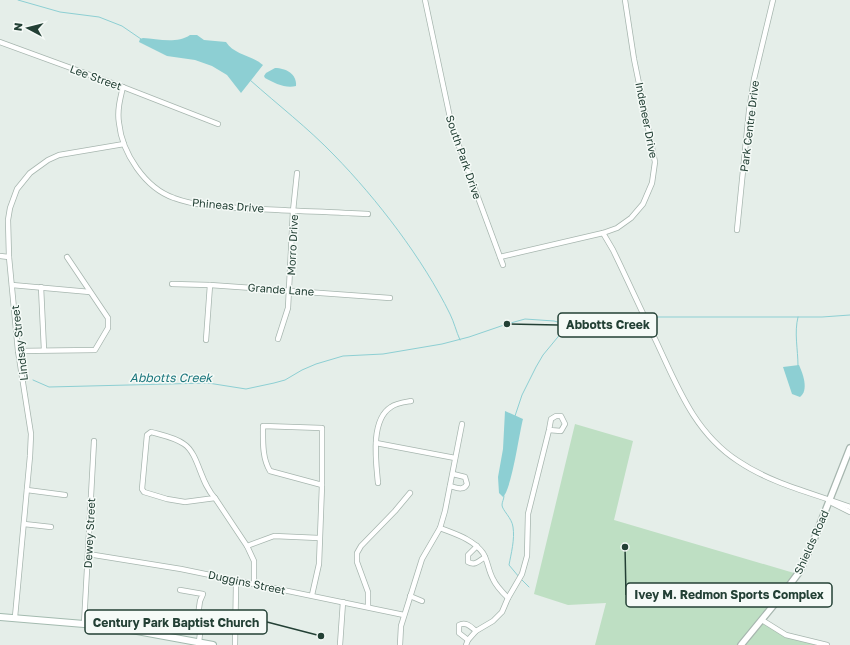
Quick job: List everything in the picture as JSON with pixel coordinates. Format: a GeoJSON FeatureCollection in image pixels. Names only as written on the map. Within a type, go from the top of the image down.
{"type":"FeatureCollection","features":[{"type":"Feature","properties":{"kind":"main road"},"geometry":{"type":"LineString","coordinates":[[0,616],[137,631],[213,645]]}},
{"type":"Feature","properties":{"kind":"street","name":"South Park Drive"},"geometry":{"type":"LineString","coordinates":[[425,0],[452,127],[503,265]]}},
{"type":"Feature","properties":{"kind":"street","name":"Indeneer Drive"},"geometry":{"type":"LineString","coordinates":[[500,257],[603,233],[617,228],[631,218],[642,204],[652,183],[655,162],[634,59],[625,0]]}},
{"type":"Feature","properties":{"kind":"street","name":"Park Centre Drive"},"geometry":{"type":"LineString","coordinates":[[738,230],[749,111],[754,80],[773,0]]}},
{"type":"Feature","properties":{"kind":"street","name":"Lee Street"},"geometry":{"type":"LineString","coordinates":[[0,42],[218,124]]}},
{"type":"Feature","properties":{"kind":"street","name":"Phineas Drive"},"geometry":{"type":"LineString","coordinates":[[123,87],[119,103],[118,116],[124,144],[135,165],[147,180],[161,192],[174,198],[208,205],[368,214]]}},
{"type":"Feature","properties":{"kind":"street","name":"Lindsay Street"},"geometry":{"type":"LineString","coordinates":[[15,617],[31,434],[18,351],[10,257],[8,220],[10,208],[17,189],[30,173],[48,160],[59,155],[124,144]]}},
{"type":"Feature","properties":{"kind":"street","name":"Morro Drive"},"geometry":{"type":"LineString","coordinates":[[278,339],[288,308],[293,210],[297,173]]}},
{"type":"Feature","properties":{"kind":"street"},"geometry":{"type":"LineString","coordinates":[[603,233],[613,250],[681,394],[697,422],[717,444],[738,461],[764,475],[829,501],[850,507]]}},
{"type":"Feature","properties":{"kind":"street"},"geometry":{"type":"LineString","coordinates":[[0,256],[10,257]]}},
{"type":"Feature","properties":{"kind":"street"},"geometry":{"type":"LineString","coordinates":[[18,351],[95,350],[108,328],[108,318],[67,257]]}},
{"type":"Feature","properties":{"kind":"street","name":"Grande Lane"},"geometry":{"type":"LineString","coordinates":[[172,284],[290,290],[390,298]]}},
{"type":"Feature","properties":{"kind":"street"},"geometry":{"type":"LineString","coordinates":[[12,285],[90,292]]}},
{"type":"Feature","properties":{"kind":"street"},"geometry":{"type":"LineString","coordinates":[[206,340],[210,285]]}},
{"type":"Feature","properties":{"kind":"street"},"geometry":{"type":"LineString","coordinates":[[41,287],[44,350]]}},
{"type":"Feature","properties":{"kind":"street"},"geometry":{"type":"LineString","coordinates":[[378,483],[376,443],[379,423],[383,414],[392,406],[411,401]]}},
{"type":"Feature","properties":{"kind":"street"},"geometry":{"type":"LineString","coordinates":[[400,645],[401,626],[422,559],[440,528],[453,474],[462,424]]}},
{"type":"Feature","properties":{"kind":"street"},"geometry":{"type":"LineString","coordinates":[[312,595],[319,564],[322,485],[322,428],[263,426],[263,447],[270,471],[322,485]]}},
{"type":"Feature","properties":{"kind":"street"},"geometry":{"type":"LineString","coordinates":[[476,631],[466,624],[462,623],[459,625],[459,633],[467,643],[476,631],[493,621],[502,612],[525,567],[527,556],[528,514],[549,430]]}},
{"type":"Feature","properties":{"kind":"street"},"geometry":{"type":"LineString","coordinates":[[215,498],[185,502],[144,492],[142,489],[147,433],[151,432],[161,435],[186,445],[195,460],[208,491],[215,498],[248,546],[254,562],[254,584]]}},
{"type":"Feature","properties":{"kind":"street","name":"Dewey Street"},"geometry":{"type":"LineString","coordinates":[[84,624],[94,441]]}},
{"type":"Feature","properties":{"kind":"street"},"geometry":{"type":"LineString","coordinates":[[376,443],[455,458]]}},
{"type":"Feature","properties":{"kind":"street","name":"Shields Road"},"geometry":{"type":"LineString","coordinates":[[741,645],[782,596],[800,571],[850,448]]}},
{"type":"Feature","properties":{"kind":"street"},"geometry":{"type":"LineString","coordinates":[[450,486],[464,488],[467,484],[465,476],[453,474]]}},
{"type":"Feature","properties":{"kind":"street"},"geometry":{"type":"LineString","coordinates":[[27,490],[65,495]]}},
{"type":"Feature","properties":{"kind":"street"},"geometry":{"type":"LineString","coordinates":[[368,607],[368,592],[357,562],[357,554],[362,546],[410,493]]}},
{"type":"Feature","properties":{"kind":"street"},"geometry":{"type":"LineString","coordinates":[[829,501],[850,512]]}},
{"type":"Feature","properties":{"kind":"street"},"geometry":{"type":"LineString","coordinates":[[24,524],[51,526]]}},
{"type":"Feature","properties":{"kind":"street"},"geometry":{"type":"LineString","coordinates":[[440,528],[468,539],[477,546],[485,557],[492,578],[500,591],[508,598]]}},
{"type":"Feature","properties":{"kind":"street"},"geometry":{"type":"LineString","coordinates":[[248,546],[274,536],[319,538]]}},
{"type":"Feature","properties":{"kind":"street"},"geometry":{"type":"LineString","coordinates":[[477,546],[468,555],[468,562],[476,564],[485,557]]}},
{"type":"Feature","properties":{"kind":"street","name":"Duggins Street"},"geometry":{"type":"LineString","coordinates":[[88,554],[181,569],[404,615]]}},
{"type":"Feature","properties":{"kind":"street"},"geometry":{"type":"LineString","coordinates":[[235,645],[236,585]]}},
{"type":"Feature","properties":{"kind":"street"},"geometry":{"type":"LineString","coordinates":[[180,590],[203,594],[198,612],[198,615],[202,616],[199,642]]}},
{"type":"Feature","properties":{"kind":"street"},"geometry":{"type":"LineString","coordinates":[[410,596],[422,601]]}},
{"type":"Feature","properties":{"kind":"street"},"geometry":{"type":"LineString","coordinates":[[340,645],[343,602]]}},
{"type":"Feature","properties":{"kind":"street"},"geometry":{"type":"LineString","coordinates":[[762,620],[786,635],[827,645]]}},
{"type":"Feature","properties":{"kind":"green space"},"geometry":{"type":"Polygon","coordinates":[[[575,424],[633,441],[614,520],[794,573],[797,575],[762,620],[786,635],[827,645],[595,645],[606,603],[568,605],[534,594],[575,424]]]}},
{"type":"Feature","properties":{"kind":"water"},"geometry":{"type":"Polygon","coordinates":[[[190,35],[197,35],[204,40],[226,42],[234,50],[263,65],[241,93],[227,75],[212,66],[195,60],[167,56],[139,42],[140,39],[143,38],[173,40],[185,38],[190,35]]]}},
{"type":"Feature","properties":{"kind":"water"},"geometry":{"type":"Polygon","coordinates":[[[275,68],[290,72],[295,78],[296,86],[288,87],[276,84],[265,78],[264,76],[266,73],[275,68]]]}},
{"type":"Feature","properties":{"kind":"water"},"geometry":{"type":"Polygon","coordinates":[[[799,365],[805,386],[803,394],[800,397],[792,394],[783,367],[799,365]]]}},
{"type":"Feature","properties":{"kind":"water"},"geometry":{"type":"Polygon","coordinates":[[[505,411],[523,419],[512,472],[503,497],[499,493],[498,477],[503,449],[505,411]]]}},
{"type":"Feature","properties":{"kind":"waterway"},"geometry":{"type":"LineString","coordinates":[[18,0],[60,12],[99,17],[122,26],[141,39]]}},
{"type":"Feature","properties":{"kind":"waterway"},"geometry":{"type":"LineString","coordinates":[[250,80],[324,145],[350,172],[382,210],[398,230],[427,272],[450,314],[460,340]]}},
{"type":"Feature","properties":{"kind":"waterway","name":"Abbotts Creek"},"geometry":{"type":"LineString","coordinates":[[646,317],[822,317],[850,315]]}},
{"type":"Feature","properties":{"kind":"waterway"},"geometry":{"type":"LineString","coordinates":[[515,416],[522,395],[536,367],[543,355],[562,332],[590,319],[643,317]]}},
{"type":"Feature","properties":{"kind":"waterway"},"geometry":{"type":"LineString","coordinates":[[798,317],[796,335],[798,366]]}},
{"type":"Feature","properties":{"kind":"waterway","name":"Abbotts Creek"},"geometry":{"type":"LineString","coordinates":[[33,380],[49,387],[208,383],[246,389],[285,380],[316,364],[343,356],[383,354],[442,344],[525,319],[554,321],[572,326]]}},
{"type":"Feature","properties":{"kind":"waterway"},"geometry":{"type":"LineString","coordinates":[[504,496],[502,507],[511,520],[514,536],[509,565],[519,577]]}},
{"type":"Feature","properties":{"kind":"waterway"},"geometry":{"type":"LineString","coordinates":[[521,579],[529,587]]}},
{"type":"Feature","properties":{"kind":"place","name":"Abbotts Creek"},"geometry":{"type":"Point","coordinates":[507,324]}},
{"type":"Feature","properties":{"kind":"place","name":"Ivey M. Redmon Sports Complex"},"geometry":{"type":"Point","coordinates":[625,547]}},
{"type":"Feature","properties":{"kind":"place","name":"Century Park Baptist Church"},"geometry":{"type":"Point","coordinates":[321,636]}}]}
